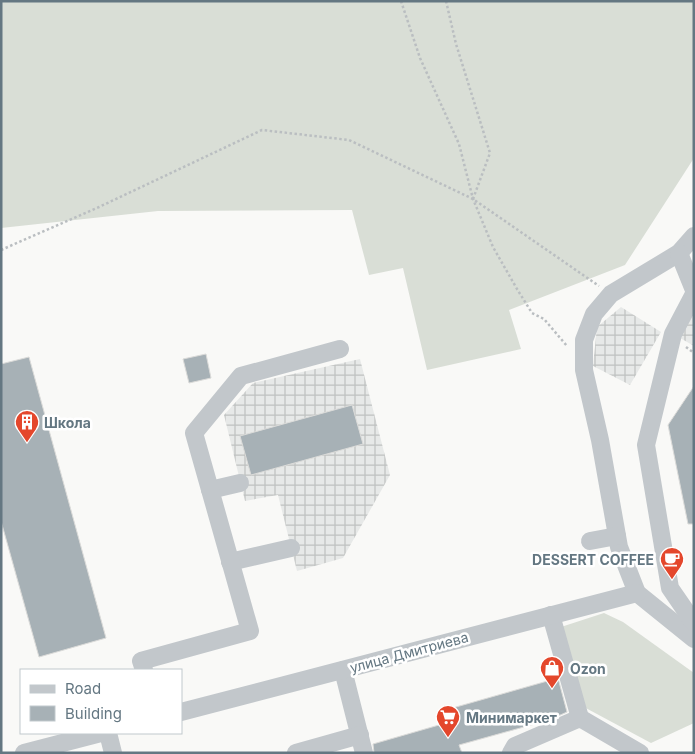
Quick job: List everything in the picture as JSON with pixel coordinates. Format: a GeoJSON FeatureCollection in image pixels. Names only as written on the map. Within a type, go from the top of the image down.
{"type":"FeatureCollection","features":[{"type":"Feature","properties":{"kind":"street"},"geometry":{"type":"LineString","coordinates":[[694,236],[679,252],[611,294],[594,314],[584,340],[584,370],[600,440],[619,547],[637,593],[694,639]]}},
{"type":"Feature","properties":{"kind":"street"},"geometry":{"type":"LineString","coordinates":[[679,252],[694,290]]}},
{"type":"Feature","properties":{"kind":"street"},"geometry":{"type":"LineString","coordinates":[[694,294],[673,334],[646,445],[670,588],[694,623]]}},
{"type":"Feature","properties":{"kind":"street"},"geometry":{"type":"LineString","coordinates":[[144,669],[141,660],[250,631],[194,433],[241,376],[340,349]]}},
{"type":"Feature","properties":{"kind":"street"},"geometry":{"type":"LineString","coordinates":[[210,490],[240,483]]}},
{"type":"Feature","properties":{"kind":"street"},"geometry":{"type":"LineString","coordinates":[[590,541],[617,536]]}},
{"type":"Feature","properties":{"kind":"street"},"geometry":{"type":"LineString","coordinates":[[230,562],[292,548]]}},
{"type":"Feature","properties":{"kind":"street","name":"улица Дмитриева"},"geometry":{"type":"LineString","coordinates":[[182,712],[637,593]]}},
{"type":"Feature","properties":{"kind":"street"},"geometry":{"type":"LineString","coordinates":[[551,615],[580,718],[640,753]]}},
{"type":"Feature","properties":{"kind":"street"},"geometry":{"type":"LineString","coordinates":[[342,670],[364,753]]}},
{"type":"Feature","properties":{"kind":"street"},"geometry":{"type":"LineString","coordinates":[[511,753],[515,746],[580,718]]}},
{"type":"Feature","properties":{"kind":"street"},"geometry":{"type":"LineString","coordinates":[[24,753],[97,734]]}},
{"type":"Feature","properties":{"kind":"street"},"geometry":{"type":"LineString","coordinates":[[108,734],[114,753]]}},
{"type":"Feature","properties":{"kind":"street"},"geometry":{"type":"LineString","coordinates":[[296,753],[360,735]]}},
{"type":"Feature","properties":{"kind":"path"},"geometry":{"type":"LineString","coordinates":[[401,1],[420,58],[459,144],[473,199],[492,247],[532,313],[544,318],[566,344],[584,370]]}},
{"type":"Feature","properties":{"kind":"path"},"geometry":{"type":"LineString","coordinates":[[446,1],[456,44],[490,153],[473,199]]}},
{"type":"Feature","properties":{"kind":"path"},"geometry":{"type":"LineString","coordinates":[[1,250],[99,207],[262,130],[349,140],[473,199],[611,294]]}},
{"type":"Feature","properties":{"kind":"shaded area"},"geometry":{"type":"Polygon","coordinates":[[[1,1],[694,1],[694,158],[625,265],[509,310],[521,349],[427,370],[403,268],[369,275],[352,210],[158,211],[1,228],[1,1]]]}},
{"type":"Feature","properties":{"kind":"shaded area"},"geometry":{"type":"Polygon","coordinates":[[[621,307],[661,332],[630,385],[593,366],[597,327],[621,307]]]}},
{"type":"Feature","properties":{"kind":"shaded area"},"geometry":{"type":"Polygon","coordinates":[[[694,307],[694,346],[675,335],[694,307]]]}},
{"type":"Feature","properties":{"kind":"shaded area"},"geometry":{"type":"Polygon","coordinates":[[[360,359],[390,475],[343,558],[297,571],[278,495],[245,501],[224,415],[253,383],[360,359]]]}},
{"type":"Feature","properties":{"kind":"shaded area"},"geometry":{"type":"Polygon","coordinates":[[[604,613],[623,622],[694,673],[694,723],[651,743],[582,706],[561,627],[604,613]]]}},
{"type":"Feature","properties":{"kind":"building"},"geometry":{"type":"Polygon","coordinates":[[[206,354],[211,378],[189,383],[183,359],[206,354]]]}},
{"type":"Feature","properties":{"kind":"building","name":"Школа"},"geometry":{"type":"Polygon","coordinates":[[[29,357],[106,638],[39,657],[1,521],[1,364],[29,357]]]}},
{"type":"Feature","properties":{"kind":"building"},"geometry":{"type":"Polygon","coordinates":[[[694,386],[694,524],[688,524],[668,425],[694,386]]]}},
{"type":"Feature","properties":{"kind":"building"},"geometry":{"type":"Polygon","coordinates":[[[352,405],[363,444],[251,475],[240,436],[352,405]]]}},
{"type":"Feature","properties":{"kind":"building"},"geometry":{"type":"Polygon","coordinates":[[[558,678],[567,712],[549,720],[459,745],[462,753],[374,753],[373,744],[453,721],[449,709],[558,678]]]}},
{"type":"Feature","properties":{"kind":"place","name":"Школа"},"geometry":{"type":"Point","coordinates":[27,443]}},
{"type":"Feature","properties":{"kind":"place","name":"DESSERT COFFEE"},"geometry":{"type":"Point","coordinates":[672,580]}},
{"type":"Feature","properties":{"kind":"place","name":"Ozon"},"geometry":{"type":"Point","coordinates":[552,689]}},
{"type":"Feature","properties":{"kind":"place","name":"Минимаркет"},"geometry":{"type":"Point","coordinates":[448,738]}}]}
